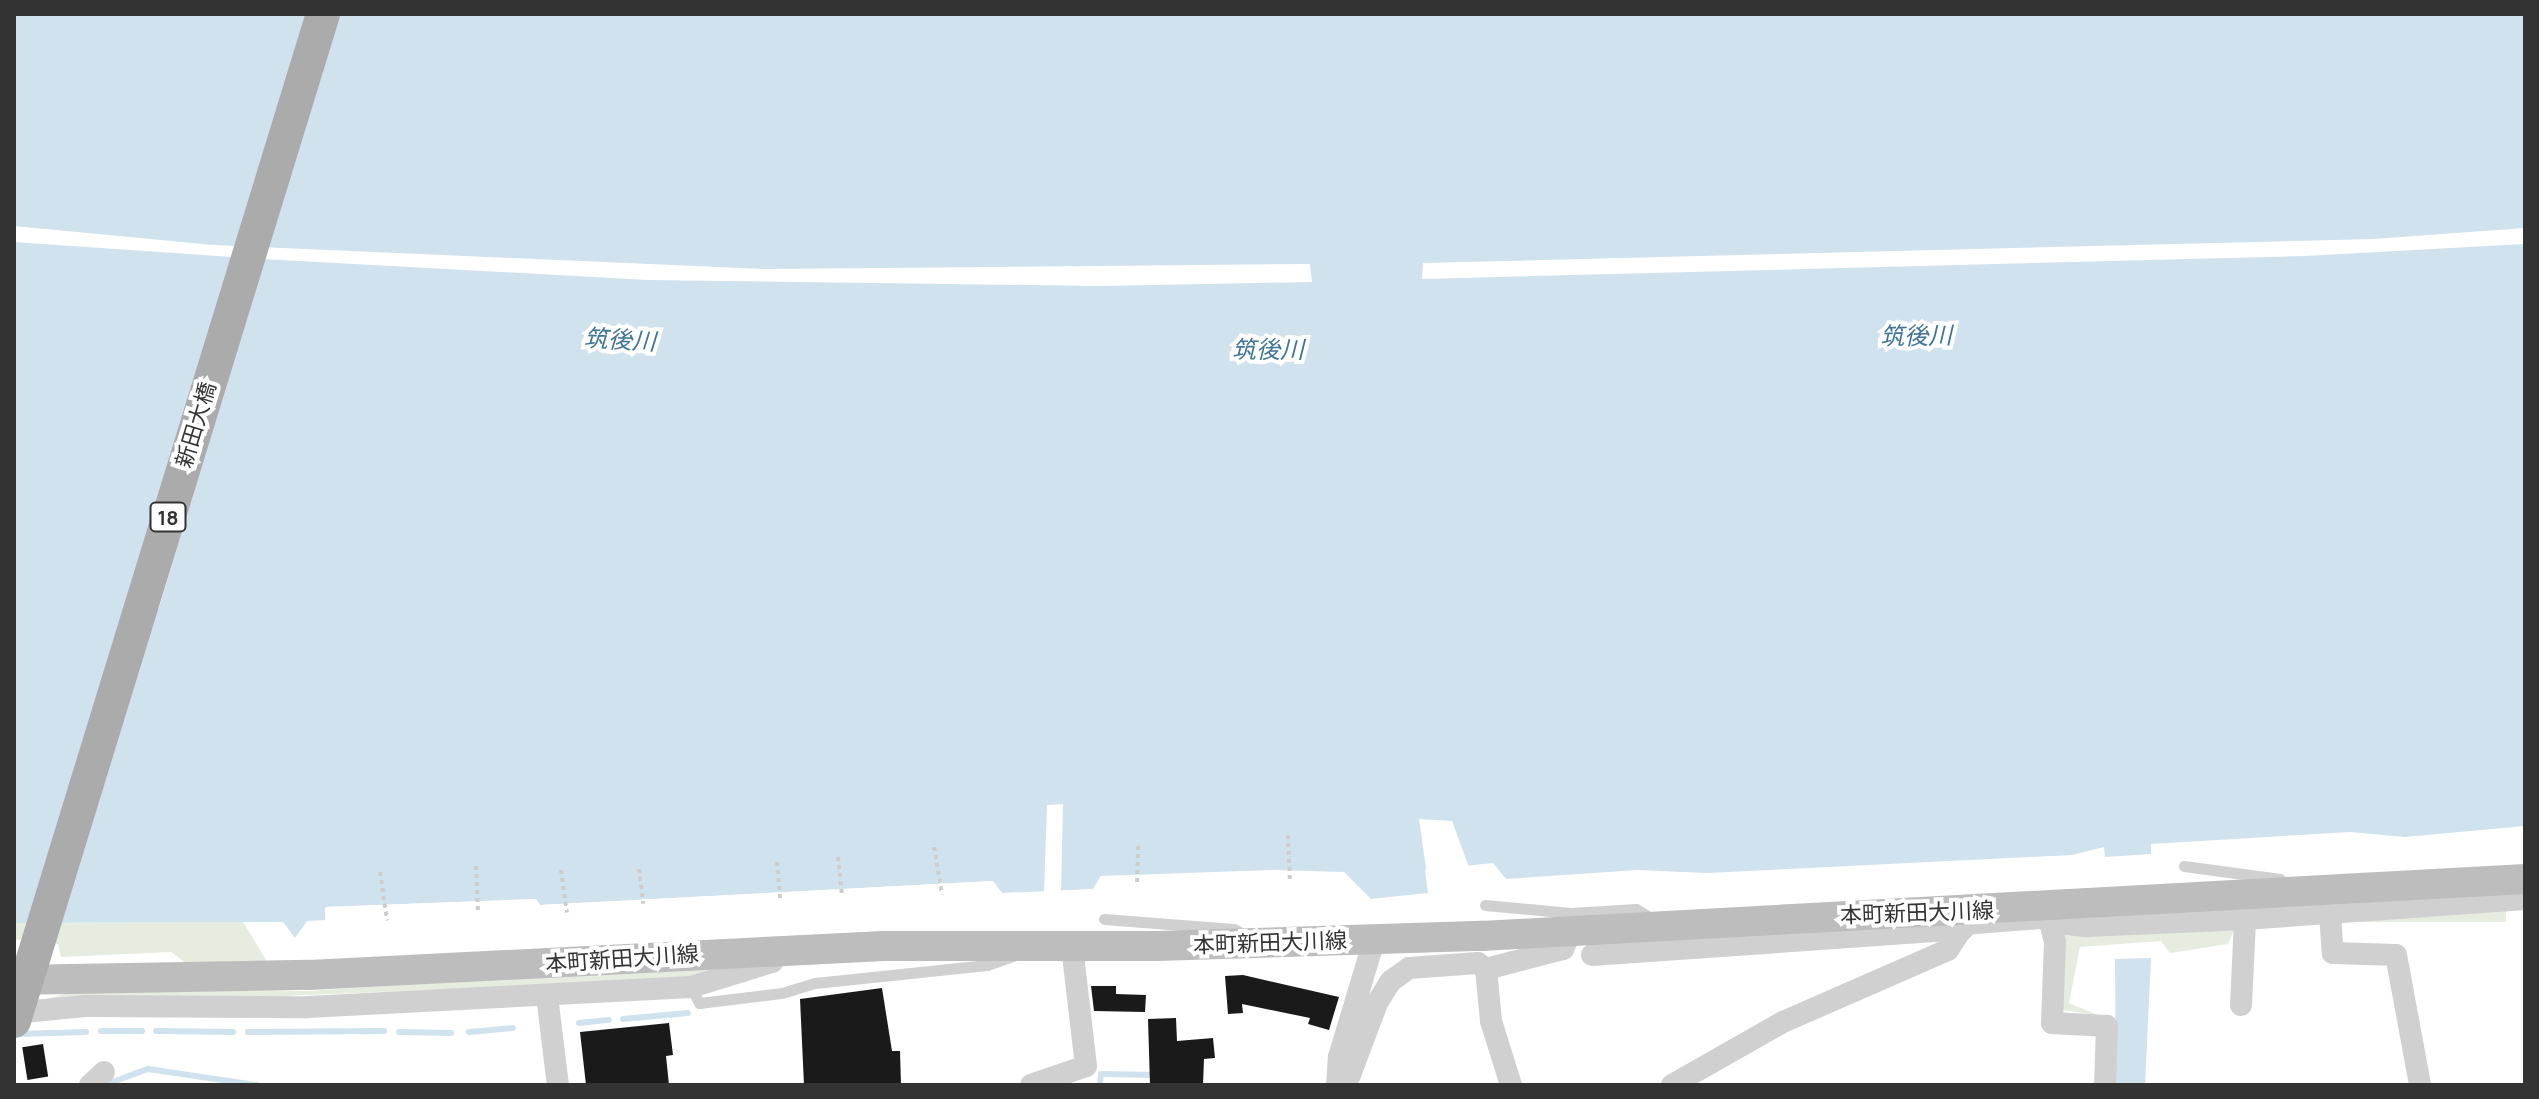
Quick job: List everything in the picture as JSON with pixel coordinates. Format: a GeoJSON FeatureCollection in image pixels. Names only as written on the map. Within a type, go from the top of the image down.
{"type":"FeatureCollection","features":[{"type":"Feature","properties":{"kind":"main road","name":"新田大橋"},"geometry":{"type":"LineString","coordinates":[[14,1021],[323,14]]}},
{"type":"Feature","properties":{"kind":"main road","name":"本町新田大川線"},"geometry":{"type":"LineString","coordinates":[[14,980],[353,974],[780,950],[1260,943],[1571,931],[1662,924],[1966,920],[2373,890],[2473,893],[2525,879]]}},
{"type":"Feature","properties":{"kind":"street"},"geometry":{"type":"LineString","coordinates":[[2105,1085],[2107,1026],[2052,1023],[2049,915],[2087,926],[2330,914],[2473,893],[2525,899]]}},
{"type":"Feature","properties":{"kind":"street"},"geometry":{"type":"LineString","coordinates":[[2330,914],[2333,953],[2396,955],[2420,1085]]}},
{"type":"Feature","properties":{"kind":"street"},"geometry":{"type":"LineString","coordinates":[[2241,1005],[2245,919]]}},
{"type":"Feature","properties":{"kind":"street"},"geometry":{"type":"LineString","coordinates":[[1592,955],[1966,920]]}},
{"type":"Feature","properties":{"kind":"street"},"geometry":{"type":"LineString","coordinates":[[1678,1083],[1783,1022],[1948,950],[1966,920]]}},
{"type":"Feature","properties":{"kind":"street"},"geometry":{"type":"LineString","coordinates":[[1486,969],[1563,949],[1571,931]]}},
{"type":"Feature","properties":{"kind":"street"},"geometry":{"type":"LineString","coordinates":[[1338,1080],[1374,940]]}},
{"type":"Feature","properties":{"kind":"street"},"geometry":{"type":"LineString","coordinates":[[1031,1085],[1086,1066],[1072,946]]}},
{"type":"Feature","properties":{"kind":"street"},"geometry":{"type":"LineString","coordinates":[[14,1013],[85,1006],[308,1007],[691,987],[772,962],[780,950]]}},
{"type":"Feature","properties":{"kind":"street"},"geometry":{"type":"LineString","coordinates":[[1338,1080],[1350,1075],[1377,1003],[1391,981],[1409,968],[1478,963],[1486,969],[1491,1021],[1511,1085]]}},
{"type":"Feature","properties":{"kind":"street"},"geometry":{"type":"LineString","coordinates":[[14,993],[56,979]]}},
{"type":"Feature","properties":{"kind":"street"},"geometry":{"type":"LineString","coordinates":[[547,996],[558,1085]]}},
{"type":"Feature","properties":{"kind":"lane"},"geometry":{"type":"LineString","coordinates":[[2184,866],[2272,879],[2343,876],[2373,890]]}},
{"type":"Feature","properties":{"kind":"lane"},"geometry":{"type":"LineString","coordinates":[[1485,905],[1571,913],[1636,909],[1662,924]]}},
{"type":"Feature","properties":{"kind":"lane"},"geometry":{"type":"LineString","coordinates":[[1104,919],[1234,929],[1260,943]]}},
{"type":"Feature","properties":{"kind":"lane"},"geometry":{"type":"LineString","coordinates":[[691,987],[699,1003],[782,993],[815,983],[987,965],[1015,956],[1017,946]]}},
{"type":"Feature","properties":{"kind":"path"},"geometry":{"type":"LineString","coordinates":[[1288,835],[1290,882]]}},
{"type":"Feature","properties":{"kind":"path"},"geometry":{"type":"LineString","coordinates":[[1137,882],[1138,844]]}},
{"type":"Feature","properties":{"kind":"path"},"geometry":{"type":"LineString","coordinates":[[934,847],[942,894]]}},
{"type":"Feature","properties":{"kind":"path"},"geometry":{"type":"LineString","coordinates":[[838,857],[842,896]]}},
{"type":"Feature","properties":{"kind":"path"},"geometry":{"type":"LineString","coordinates":[[777,862],[780,900]]}},
{"type":"Feature","properties":{"kind":"path"},"geometry":{"type":"LineString","coordinates":[[476,866],[478,912]]}},
{"type":"Feature","properties":{"kind":"path"},"geometry":{"type":"LineString","coordinates":[[639,869],[643,904]]}},
{"type":"Feature","properties":{"kind":"path"},"geometry":{"type":"LineString","coordinates":[[561,870],[567,913]]}},
{"type":"Feature","properties":{"kind":"path"},"geometry":{"type":"LineString","coordinates":[[380,872],[387,920]]}},
{"type":"Feature","properties":{"kind":"shaded area"},"geometry":{"type":"Polygon","coordinates":[[[2345,907],[2506,907],[2506,922],[2345,922],[2345,907]]]}},
{"type":"Feature","properties":{"kind":"shaded area"},"geometry":{"type":"Polygon","coordinates":[[[243,922],[268,963],[186,963],[171,952],[61,957],[58,944],[14,939],[14,923],[243,922]]]}},
{"type":"Feature","properties":{"kind":"shaded area"},"geometry":{"type":"Polygon","coordinates":[[[2234,930],[2228,944],[2170,953],[2161,941],[2080,947],[2069,1003],[2098,1015],[2062,1010],[2063,935],[2234,930]]]}},
{"type":"Feature","properties":{"kind":"shaded area"},"geometry":{"type":"Polygon","coordinates":[[[759,960],[694,979],[15,1007],[88,988],[310,991],[759,960]]]}},
{"type":"Feature","properties":{"kind":"water","name":"筑後川"},"geometry":{"type":"Polygon","coordinates":[[[14,14],[2525,14],[2525,826],[2405,837],[2350,832],[2151,844],[2151,854],[2105,857],[2104,847],[2072,855],[1707,873],[1637,870],[1506,879],[1493,863],[1425,870],[1428,893],[1371,899],[1344,872],[1274,870],[1101,876],[1093,889],[1002,893],[993,881],[540,905],[535,899],[325,907],[326,920],[307,921],[295,938],[283,922],[14,923],[14,14]]]}},
{"type":"Feature","properties":{"kind":"water"},"geometry":{"type":"Polygon","coordinates":[[[2151,958],[2145,1085],[2116,1085],[2115,959],[2151,958]]]}},
{"type":"Feature","properties":{"kind":"pier"},"geometry":{"type":"Polygon","coordinates":[[[14,226],[213,245],[765,269],[1310,264],[1312,282],[1101,286],[648,280],[263,259],[159,608],[153,616],[123,615],[232,257],[14,242],[14,226]]]}},
{"type":"Feature","properties":{"kind":"pier"},"geometry":{"type":"Polygon","coordinates":[[[2525,228],[2525,244],[2304,256],[1422,279],[1423,263],[2373,239],[2525,228]]]}},
{"type":"Feature","properties":{"kind":"pier"},"geometry":{"type":"Polygon","coordinates":[[[1063,804],[1061,891],[1093,889],[1101,876],[1344,872],[1371,903],[1342,876],[1274,874],[1103,880],[1093,893],[1002,897],[991,885],[540,909],[534,903],[329,911],[325,924],[325,907],[536,899],[540,905],[993,881],[1002,893],[1044,892],[1047,805],[1063,804]]]}},
{"type":"Feature","properties":{"kind":"pier"},"geometry":{"type":"Polygon","coordinates":[[[1419,819],[1452,821],[1470,870],[1430,873],[1430,896],[1419,819]]]}},
{"type":"Feature","properties":{"kind":"building"},"geometry":{"type":"Polygon","coordinates":[[[1243,975],[1339,997],[1329,1030],[1308,1024],[1310,1018],[1242,1004],[1243,1013],[1228,1014],[1225,976],[1243,975]]]}},
{"type":"Feature","properties":{"kind":"building"},"geometry":{"type":"Polygon","coordinates":[[[1091,986],[1116,986],[1116,994],[1146,995],[1145,1012],[1094,1011],[1091,986]]]}},
{"type":"Feature","properties":{"kind":"building"},"geometry":{"type":"Polygon","coordinates":[[[882,988],[892,1051],[900,1051],[901,1085],[804,1085],[800,999],[882,988]]]}},
{"type":"Feature","properties":{"kind":"building"},"geometry":{"type":"Polygon","coordinates":[[[1176,1018],[1177,1041],[1213,1038],[1215,1058],[1204,1059],[1203,1085],[1150,1085],[1148,1019],[1176,1018]]]}},
{"type":"Feature","properties":{"kind":"building"},"geometry":{"type":"Polygon","coordinates":[[[669,1023],[673,1055],[666,1056],[669,1085],[586,1085],[580,1032],[669,1023]]]}},
{"type":"Feature","properties":{"kind":"building"},"geometry":{"type":"Polygon","coordinates":[[[43,1044],[48,1077],[27,1080],[22,1047],[43,1044]]]}},
{"type":"Feature","properties":{"kind":"waterway"},"geometry":{"type":"LineString","coordinates":[[623,1019],[688,1013]]}},
{"type":"Feature","properties":{"kind":"waterway"},"geometry":{"type":"LineString","coordinates":[[579,1023],[609,1020]]}},
{"type":"Feature","properties":{"kind":"waterway"},"geometry":{"type":"LineString","coordinates":[[469,1032],[513,1028]]}},
{"type":"Feature","properties":{"kind":"waterway"},"geometry":{"type":"LineString","coordinates":[[101,1031],[142,1031]]}},
{"type":"Feature","properties":{"kind":"waterway"},"geometry":{"type":"LineString","coordinates":[[156,1031],[233,1032]]}},
{"type":"Feature","properties":{"kind":"waterway"},"geometry":{"type":"LineString","coordinates":[[248,1032],[384,1031]]}},
{"type":"Feature","properties":{"kind":"waterway"},"geometry":{"type":"LineString","coordinates":[[18,1034],[86,1032]]}},
{"type":"Feature","properties":{"kind":"waterway"},"geometry":{"type":"LineString","coordinates":[[399,1032],[451,1033]]}},
{"type":"Feature","properties":{"kind":"waterway"},"geometry":{"type":"LineString","coordinates":[[104,1085],[148,1069],[257,1085]]}},
{"type":"Feature","properties":{"kind":"waterway"},"geometry":{"type":"LineString","coordinates":[[1100,1085],[1101,1074],[1158,1075]]}}]}
